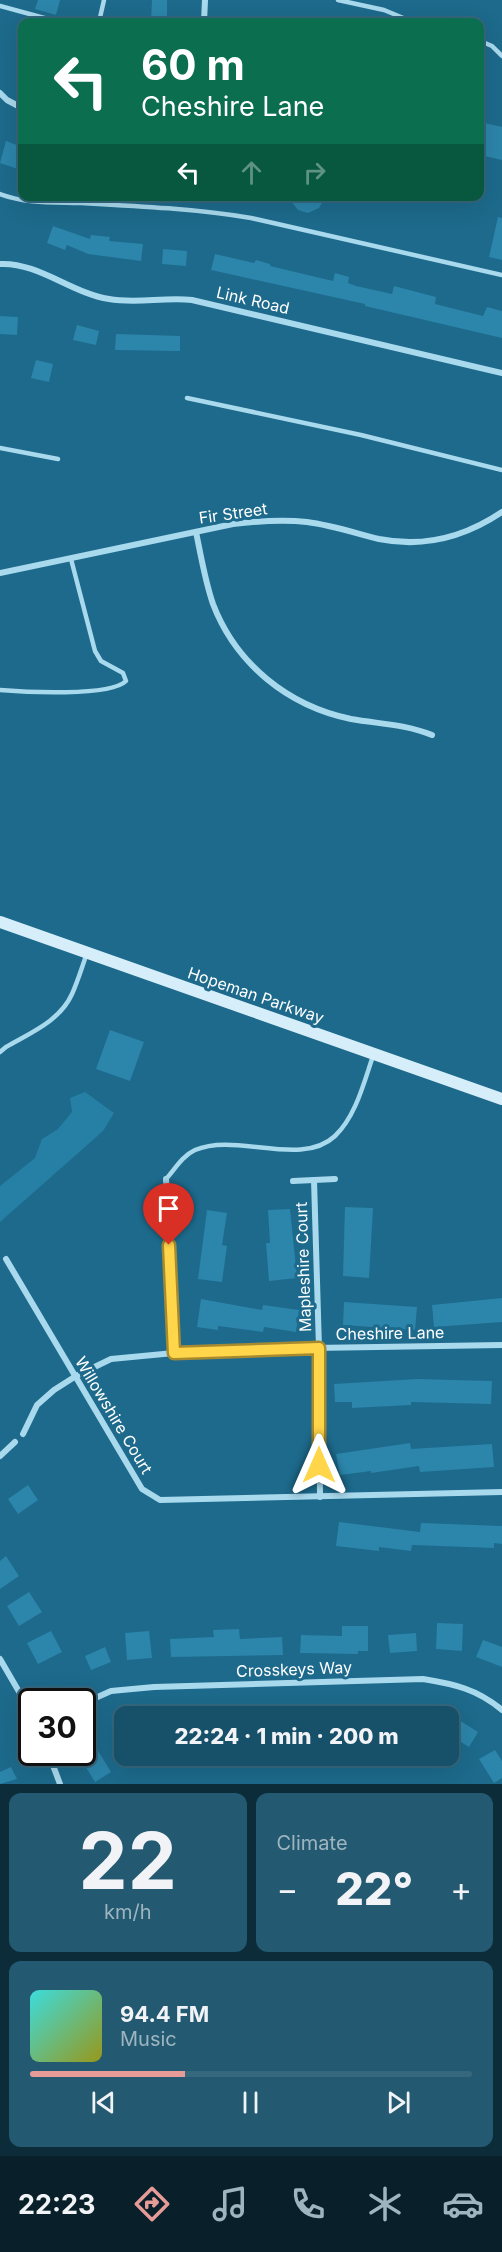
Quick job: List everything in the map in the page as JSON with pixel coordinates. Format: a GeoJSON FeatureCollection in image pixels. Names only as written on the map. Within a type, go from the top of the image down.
{"type":"FeatureCollection","features":[{"type":"Feature","properties":{"kind":"main road","name":"Hopeman Parkway"},"geometry":{"type":"LineString","coordinates":[[0,922],[502,1099]]}},
{"type":"Feature","properties":{"kind":"street"},"geometry":{"type":"LineString","coordinates":[[204,18],[205,0]]}},
{"type":"Feature","properties":{"kind":"street"},"geometry":{"type":"LineString","coordinates":[[0,93],[18,106]]}},
{"type":"Feature","properties":{"kind":"street","name":"Link Road"},"geometry":{"type":"LineString","coordinates":[[0,264],[22,266],[71,288],[110,300],[170,298],[192,300],[502,373]]}},
{"type":"Feature","properties":{"kind":"street","name":"Fir Street"},"geometry":{"type":"LineString","coordinates":[[0,573],[233,524],[278,520],[323,525],[382,539],[424,542],[469,531],[502,512]]}},
{"type":"Feature","properties":{"kind":"street"},"geometry":{"type":"LineString","coordinates":[[196,532],[212,601],[221,622],[237,648],[264,678],[286,694],[329,713],[352,719],[410,727],[432,735]]}},
{"type":"Feature","properties":{"kind":"street"},"geometry":{"type":"LineString","coordinates":[[166,1179],[174,1353]]}},
{"type":"Feature","properties":{"kind":"street"},"geometry":{"type":"LineString","coordinates":[[292,1180],[335,1179]]}},
{"type":"Feature","properties":{"kind":"street","name":"Mapleshire Court"},"geometry":{"type":"LineString","coordinates":[[314,1180],[319,1348],[320,1497]]}},
{"type":"Feature","properties":{"kind":"street","name":"Willowshire Court"},"geometry":{"type":"LineString","coordinates":[[6,1259],[142,1489],[160,1500],[502,1492]]}},
{"type":"Feature","properties":{"kind":"street","name":"Cheshire Lane"},"geometry":{"type":"LineString","coordinates":[[23,1434],[37,1405],[54,1390],[111,1359],[174,1353],[502,1345]]}},
{"type":"Feature","properties":{"kind":"street"},"geometry":{"type":"LineString","coordinates":[[0,1456],[15,1442]]}},
{"type":"Feature","properties":{"kind":"street"},"geometry":{"type":"LineString","coordinates":[[0,1659],[18,1690]]}},
{"type":"Feature","properties":{"kind":"street","name":"Crosskeys Way"},"geometry":{"type":"LineString","coordinates":[[96,1698],[111,1691],[154,1687],[423,1679],[459,1684],[490,1700],[502,1710]]}},
{"type":"Feature","properties":{"kind":"street"},"geometry":{"type":"LineString","coordinates":[[53,1766],[60,1784]]}},
{"type":"Feature","properties":{"kind":"lane"},"geometry":{"type":"LineString","coordinates":[[100,18],[104,0]]}},
{"type":"Feature","properties":{"kind":"lane"},"geometry":{"type":"LineString","coordinates":[[338,0],[384,10],[403,18]]}},
{"type":"Feature","properties":{"kind":"lane"},"geometry":{"type":"LineString","coordinates":[[0,6],[44,18]]}},
{"type":"Feature","properties":{"kind":"lane"},"geometry":{"type":"LineString","coordinates":[[484,43],[492,46],[502,57]]}},
{"type":"Feature","properties":{"kind":"lane"},"geometry":{"type":"LineString","coordinates":[[0,194],[18,199]]}},
{"type":"Feature","properties":{"kind":"lane"},"geometry":{"type":"LineString","coordinates":[[27,201],[208,212],[252,218],[502,275]]}},
{"type":"Feature","properties":{"kind":"lane"},"geometry":{"type":"LineString","coordinates":[[187,399],[361,435],[502,470]]}},
{"type":"Feature","properties":{"kind":"lane"},"geometry":{"type":"LineString","coordinates":[[0,448],[58,459]]}},
{"type":"Feature","properties":{"kind":"lane"},"geometry":{"type":"LineString","coordinates":[[0,690],[64,693],[115,687],[126,681],[123,674],[101,661],[95,651],[71,559]]}},
{"type":"Feature","properties":{"kind":"lane"},"geometry":{"type":"LineString","coordinates":[[0,1052],[48,1022],[65,1006],[72,994],[87,953]]}},
{"type":"Feature","properties":{"kind":"lane"},"geometry":{"type":"LineString","coordinates":[[166,1179],[184,1157],[197,1149],[220,1146],[256,1146],[292,1151],[314,1147],[335,1136],[350,1115],[374,1054]]}},
{"type":"Feature","properties":{"kind":"shaded area"},"geometry":{"type":"Polygon","coordinates":[[[85,1092],[114,1113],[103,1131],[0,1222],[0,1186],[35,1158],[42,1139],[58,1129],[72,1112],[70,1098],[85,1092]]]}},
{"type":"Feature","properties":{"kind":"building"},"geometry":{"type":"Polygon","coordinates":[[[38,0],[60,0],[56,15],[35,9],[38,0]]]}},
{"type":"Feature","properties":{"kind":"building"},"geometry":{"type":"Polygon","coordinates":[[[152,0],[167,0],[167,18],[151,18],[152,0]]]}},
{"type":"Feature","properties":{"kind":"building"},"geometry":{"type":"Polygon","coordinates":[[[484,123],[502,127],[502,160],[484,156],[484,123]]]}},
{"type":"Feature","properties":{"kind":"building"},"geometry":{"type":"Polygon","coordinates":[[[6,141],[18,146],[18,169],[0,163],[6,141]]]}},
{"type":"Feature","properties":{"kind":"building"},"geometry":{"type":"Polygon","coordinates":[[[291,201],[323,201],[319,208],[308,213],[298,210],[291,201]]]}},
{"type":"Feature","properties":{"kind":"building"},"geometry":{"type":"Polygon","coordinates":[[[498,217],[502,218],[502,260],[489,257],[498,217]]]}},
{"type":"Feature","properties":{"kind":"building"},"geometry":{"type":"Polygon","coordinates":[[[53,226],[90,239],[91,235],[110,237],[109,241],[143,244],[141,261],[88,254],[67,245],[65,250],[47,243],[53,226]]]}},
{"type":"Feature","properties":{"kind":"building"},"geometry":{"type":"Polygon","coordinates":[[[163,249],[187,251],[186,266],[162,264],[163,249]]]}},
{"type":"Feature","properties":{"kind":"building"},"geometry":{"type":"Polygon","coordinates":[[[215,254],[254,263],[256,260],[270,264],[270,266],[333,281],[335,273],[349,277],[348,283],[356,286],[392,294],[394,286],[436,297],[435,304],[483,316],[487,307],[502,311],[502,338],[365,306],[365,304],[211,270],[215,254]]]}},
{"type":"Feature","properties":{"kind":"building"},"geometry":{"type":"Polygon","coordinates":[[[0,316],[18,317],[17,335],[0,334],[0,316]]]}},
{"type":"Feature","properties":{"kind":"building"},"geometry":{"type":"Polygon","coordinates":[[[77,325],[99,331],[96,345],[73,340],[77,325]]]}},
{"type":"Feature","properties":{"kind":"building"},"geometry":{"type":"Polygon","coordinates":[[[116,334],[180,336],[180,351],[115,350],[116,334]]]}},
{"type":"Feature","properties":{"kind":"building"},"geometry":{"type":"Polygon","coordinates":[[[36,360],[53,364],[49,382],[31,378],[36,360]]]}},
{"type":"Feature","properties":{"kind":"building"},"geometry":{"type":"Polygon","coordinates":[[[110,1030],[144,1042],[130,1081],[96,1069],[110,1030]]]}},
{"type":"Feature","properties":{"kind":"building"},"geometry":{"type":"Polygon","coordinates":[[[345,1207],[373,1208],[369,1278],[343,1276],[345,1207]]]}},
{"type":"Feature","properties":{"kind":"building"},"geometry":{"type":"Polygon","coordinates":[[[290,1209],[297,1278],[269,1281],[266,1243],[270,1243],[268,1210],[290,1209]]]}},
{"type":"Feature","properties":{"kind":"building"},"geometry":{"type":"Polygon","coordinates":[[[207,1210],[227,1213],[222,1245],[227,1246],[222,1282],[198,1279],[207,1210]]]}},
{"type":"Feature","properties":{"kind":"building"},"geometry":{"type":"Polygon","coordinates":[[[502,1298],[502,1322],[434,1327],[432,1305],[502,1298]]]}},
{"type":"Feature","properties":{"kind":"building"},"geometry":{"type":"Polygon","coordinates":[[[201,1299],[262,1310],[263,1305],[299,1310],[296,1332],[264,1327],[263,1332],[218,1326],[218,1330],[197,1327],[201,1299]]]}},
{"type":"Feature","properties":{"kind":"building"},"geometry":{"type":"Polygon","coordinates":[[[344,1302],[417,1307],[415,1330],[343,1325],[344,1302]]]}},
{"type":"Feature","properties":{"kind":"building"},"geometry":{"type":"Polygon","coordinates":[[[417,1379],[492,1381],[491,1404],[411,1402],[411,1405],[352,1408],[352,1402],[335,1402],[334,1384],[417,1379]]]}},
{"type":"Feature","properties":{"kind":"building"},"geometry":{"type":"Polygon","coordinates":[[[410,1443],[411,1449],[492,1444],[494,1467],[420,1472],[419,1466],[340,1475],[336,1454],[410,1443]]]}},
{"type":"Feature","properties":{"kind":"building"},"geometry":{"type":"Polygon","coordinates":[[[28,1485],[38,1500],[18,1514],[8,1499],[28,1485]]]}},
{"type":"Feature","properties":{"kind":"building"},"geometry":{"type":"Polygon","coordinates":[[[339,1522],[420,1532],[421,1523],[502,1526],[502,1544],[494,1543],[494,1548],[412,1545],[411,1551],[379,1547],[379,1551],[336,1546],[339,1522]]]}},
{"type":"Feature","properties":{"kind":"building"},"geometry":{"type":"Polygon","coordinates":[[[6,1556],[19,1576],[0,1589],[0,1561],[6,1556]]]}},
{"type":"Feature","properties":{"kind":"building"},"geometry":{"type":"Polygon","coordinates":[[[29,1592],[42,1612],[19,1626],[7,1606],[29,1592]]]}},
{"type":"Feature","properties":{"kind":"building"},"geometry":{"type":"Polygon","coordinates":[[[437,1623],[463,1624],[462,1651],[436,1649],[437,1623]]]}},
{"type":"Feature","properties":{"kind":"building"},"geometry":{"type":"Polygon","coordinates":[[[342,1626],[368,1626],[368,1651],[358,1651],[358,1654],[300,1653],[301,1635],[342,1636],[342,1626]]]}},
{"type":"Feature","properties":{"kind":"building"},"geometry":{"type":"Polygon","coordinates":[[[239,1629],[240,1639],[282,1637],[283,1655],[171,1657],[170,1639],[214,1637],[213,1630],[239,1629]]]}},
{"type":"Feature","properties":{"kind":"building"},"geometry":{"type":"Polygon","coordinates":[[[51,1631],[62,1652],[38,1664],[27,1643],[51,1631]]]}},
{"type":"Feature","properties":{"kind":"building"},"geometry":{"type":"Polygon","coordinates":[[[149,1631],[152,1658],[127,1660],[125,1633],[149,1631]]]}},
{"type":"Feature","properties":{"kind":"building"},"geometry":{"type":"Polygon","coordinates":[[[416,1633],[417,1651],[390,1653],[388,1635],[416,1633]]]}},
{"type":"Feature","properties":{"kind":"building"},"geometry":{"type":"Polygon","coordinates":[[[483,1640],[502,1647],[502,1667],[476,1657],[483,1640]]]}},
{"type":"Feature","properties":{"kind":"building"},"geometry":{"type":"Polygon","coordinates":[[[105,1647],[111,1662],[91,1670],[85,1656],[105,1647]]]}},
{"type":"Feature","properties":{"kind":"building"},"geometry":{"type":"Polygon","coordinates":[[[459,1720],[478,1732],[469,1747],[459,1741],[459,1720]]]}},
{"type":"Feature","properties":{"kind":"building"},"geometry":{"type":"Polygon","coordinates":[[[96,1750],[111,1772],[95,1782],[85,1766],[96,1766],[96,1750]]]}},
{"type":"Feature","properties":{"kind":"building"},"geometry":{"type":"Polygon","coordinates":[[[495,1750],[502,1761],[502,1778],[494,1783],[479,1759],[495,1750]]]}},
{"type":"Feature","properties":{"kind":"building"},"geometry":{"type":"Polygon","coordinates":[[[11,1767],[17,1779],[0,1784],[0,1772],[11,1767]]]}},
{"type":"Feature","properties":{"kind":"route"},"geometry":{"type":"LineString","coordinates":[[169,1245],[174,1353],[319,1348],[319,1465]]}}]}
